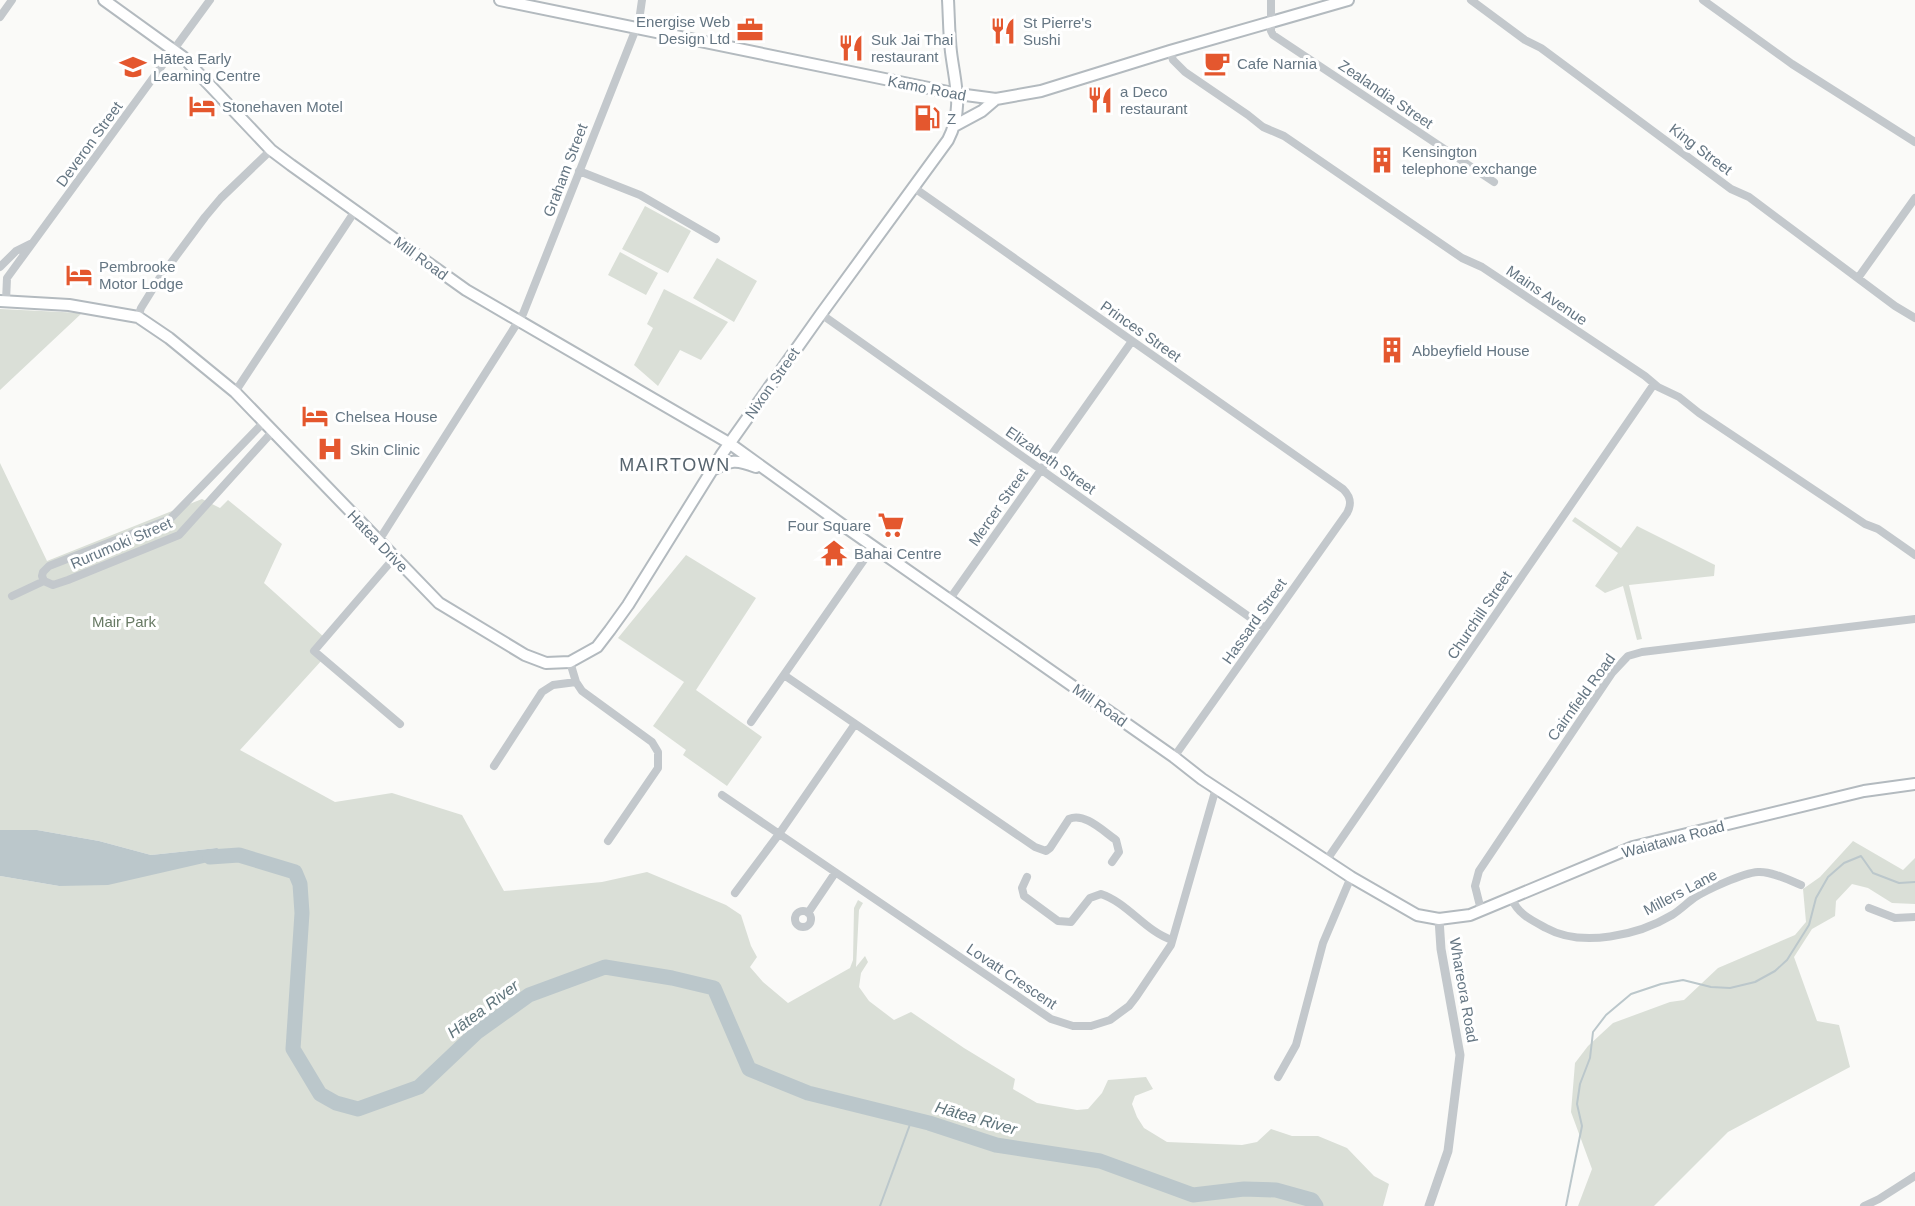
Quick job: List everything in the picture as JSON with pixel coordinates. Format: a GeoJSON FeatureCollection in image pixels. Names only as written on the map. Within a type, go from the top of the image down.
{"type":"FeatureCollection","features":[{"type":"Feature","properties":{"kind":"main road","name":"Mill Road"},"geometry":{"type":"LineString","coordinates":[[104,0],[174,50],[272,150],[466,290],[729,443],[1217,789],[1352,877],[1417,915],[1439,920]]}},
{"type":"Feature","properties":{"kind":"main road","name":"Kamo Road"},"geometry":{"type":"LineString","coordinates":[[500,0],[958,94],[996,99],[1041,91],[1348,0]]}},
{"type":"Feature","properties":{"kind":"main road","name":"Nixon Street"},"geometry":{"type":"LineString","coordinates":[[570,662],[589,653],[604,639],[628,605],[729,443],[820,314],[948,140],[956,124],[958,94],[950,50],[948,0]]}},
{"type":"Feature","properties":{"kind":"main road"},"geometry":{"type":"LineString","coordinates":[[956,124],[982,111],[996,99]]}},
{"type":"Feature","properties":{"kind":"main road","name":"Hatea Drive"},"geometry":{"type":"LineString","coordinates":[[3,301],[69,305],[138,316],[169,338],[235,392],[439,603],[516,651],[546,663],[570,662]]}},
{"type":"Feature","properties":{"kind":"main road","name":"Mill Road"},"geometry":{"type":"LineString","coordinates":[[711,470],[731,461],[737,461],[771,472]]}},
{"type":"Feature","properties":{"kind":"main road","name":"Waiatawa Road"},"geometry":{"type":"LineString","coordinates":[[1439,920],[1470,915],[1633,847],[1864,791],[1915,784]]}},
{"type":"Feature","properties":{"kind":"street"},"geometry":{"type":"LineString","coordinates":[[0,17],[12,0]]}},
{"type":"Feature","properties":{"kind":"street","name":"Deveron Street"},"geometry":{"type":"LineString","coordinates":[[3,301],[7,278],[210,0]]}},
{"type":"Feature","properties":{"kind":"street","name":"Graham Street"},"geometry":{"type":"LineString","coordinates":[[376,540],[383,534],[523,314],[639,21],[642,0]]}},
{"type":"Feature","properties":{"kind":"street"},"geometry":{"type":"LineString","coordinates":[[1271,0],[1271,23]]}},
{"type":"Feature","properties":{"kind":"street","name":"King Street"},"geometry":{"type":"LineString","coordinates":[[1472,0],[1525,40],[1541,48],[1731,189],[1749,197],[1895,306],[1915,318]]}},
{"type":"Feature","properties":{"kind":"street"},"geometry":{"type":"LineString","coordinates":[[1703,0],[1792,64],[1915,142]]}},
{"type":"Feature","properties":{"kind":"street","name":"Zealandia Street"},"geometry":{"type":"LineString","coordinates":[[1271,23],[1271,31],[1276,37],[1494,182]]}},
{"type":"Feature","properties":{"kind":"street","name":"Mains Avenue"},"geometry":{"type":"LineString","coordinates":[[1170,51],[1173,60],[1185,72],[1248,114],[1263,127],[1284,136],[1462,258],[1482,267],[1654,384],[1679,397],[1865,524],[1881,530],[1915,555]]}},
{"type":"Feature","properties":{"kind":"street"},"geometry":{"type":"LineString","coordinates":[[138,316],[159,279],[205,217],[221,198],[272,150]]}},
{"type":"Feature","properties":{"kind":"street"},"geometry":{"type":"LineString","coordinates":[[579,171],[640,195],[716,239]]}},
{"type":"Feature","properties":{"kind":"street","name":"Princes Street"},"geometry":{"type":"LineString","coordinates":[[913,187],[1343,489],[1350,500]]}},
{"type":"Feature","properties":{"kind":"street"},"geometry":{"type":"LineString","coordinates":[[1858,278],[1915,198]]}},
{"type":"Feature","properties":{"kind":"street"},"geometry":{"type":"LineString","coordinates":[[235,392],[355,211]]}},
{"type":"Feature","properties":{"kind":"street","name":"Deveron Street"},"geometry":{"type":"LineString","coordinates":[[0,267],[16,251],[31,244]]}},
{"type":"Feature","properties":{"kind":"street","name":"Elizabeth Street"},"geometry":{"type":"LineString","coordinates":[[820,314],[1265,628]]}},
{"type":"Feature","properties":{"kind":"street","name":"Mercer Street"},"geometry":{"type":"LineString","coordinates":[[949,600],[1132,341]]}},
{"type":"Feature","properties":{"kind":"street","name":"Churchill Street"},"geometry":{"type":"LineString","coordinates":[[1326,861],[1654,384]]}},
{"type":"Feature","properties":{"kind":"street","name":"Rurumoki Street"},"geometry":{"type":"LineString","coordinates":[[44,581],[43,572],[50,566],[170,519],[264,422]]}},
{"type":"Feature","properties":{"kind":"street","name":"Rurumoki Street"},"geometry":{"type":"LineString","coordinates":[[12,596],[44,581],[56,585],[179,536],[273,431]]}},
{"type":"Feature","properties":{"kind":"street","name":"Hassard Street"},"geometry":{"type":"LineString","coordinates":[[1174,757],[1347,513],[1350,500]]}},
{"type":"Feature","properties":{"kind":"street"},"geometry":{"type":"LineString","coordinates":[[751,722],[873,547]]}},
{"type":"Feature","properties":{"kind":"street"},"geometry":{"type":"LineString","coordinates":[[394,558],[314,651],[400,724]]}},
{"type":"Feature","properties":{"kind":"street","name":"Cairnfield Road"},"geometry":{"type":"LineString","coordinates":[[1481,910],[1475,886],[1479,871],[1612,673],[1628,656],[1690,645],[1915,619]]}},
{"type":"Feature","properties":{"kind":"street"},"geometry":{"type":"LineString","coordinates":[[570,662],[576,682],[591,699],[652,742],[658,753],[660,763],[658,768],[608,841]]}},
{"type":"Feature","properties":{"kind":"street"},"geometry":{"type":"LineString","coordinates":[[784,675],[1035,847],[1046,851],[1069,819],[1082,818],[1116,840],[1119,852],[1112,862]]}},
{"type":"Feature","properties":{"kind":"street"},"geometry":{"type":"LineString","coordinates":[[494,766],[542,692],[553,685],[576,682]]}},
{"type":"Feature","properties":{"kind":"street"},"geometry":{"type":"LineString","coordinates":[[735,893],[855,724]]}},
{"type":"Feature","properties":{"kind":"street","name":"Lovatt Crescent"},"geometry":{"type":"LineString","coordinates":[[722,795],[1051,1019],[1065,1024],[1091,1026],[1110,1020],[1119,1014],[1136,998],[1164,958],[1172,940],[1217,789]]}},
{"type":"Feature","properties":{"kind":"street","name":"Millers Lane"},"geometry":{"type":"LineString","coordinates":[[1512,898],[1521,913],[1552,931],[1578,937],[1610,937],[1642,928],[1672,915],[1697,896],[1727,882],[1758,872],[1801,885]]}},
{"type":"Feature","properties":{"kind":"street"},"geometry":{"type":"LineString","coordinates":[[808,913],[836,873]]}},
{"type":"Feature","properties":{"kind":"street"},"geometry":{"type":"LineString","coordinates":[[1027,877],[1022,888],[1024,896],[1058,921],[1071,922],[1090,898],[1101,894],[1163,937],[1172,940]]}},
{"type":"Feature","properties":{"kind":"street"},"geometry":{"type":"LineString","coordinates":[[1278,1077],[1296,1045],[1323,944],[1352,877]]}},
{"type":"Feature","properties":{"kind":"street"},"geometry":{"type":"LineString","coordinates":[[1869,908],[1895,918],[1915,917]]}},
{"type":"Feature","properties":{"kind":"street","name":"Whareora Road"},"geometry":{"type":"LineString","coordinates":[[1429,1206],[1448,1150],[1460,1055],[1439,920]]}},
{"type":"Feature","properties":{"kind":"street"},"geometry":{"type":"LineString","coordinates":[[1864,1206],[1915,1176]]}},
{"type":"Feature","properties":{"kind":"green space"},"geometry":{"type":"Polygon","coordinates":[[[645,206],[691,231],[668,273],[622,249],[645,206]]]}},
{"type":"Feature","properties":{"kind":"green space"},"geometry":{"type":"Polygon","coordinates":[[[620,252],[658,273],[646,295],[608,275],[620,252]]]}},
{"type":"Feature","properties":{"kind":"green space"},"geometry":{"type":"Polygon","coordinates":[[[717,258],[757,281],[734,322],[693,298],[717,258]]]}},
{"type":"Feature","properties":{"kind":"green space"},"geometry":{"type":"Polygon","coordinates":[[[664,289],[728,322],[701,360],[680,350],[658,386],[634,365],[653,328],[647,324],[664,289]]]}},
{"type":"Feature","properties":{"kind":"green space"},"geometry":{"type":"Polygon","coordinates":[[[0,309],[82,313],[0,390],[0,309]]]}},
{"type":"Feature","properties":{"kind":"green space","name":"Mair Park"},"geometry":{"type":"Polygon","coordinates":[[[0,463],[47,561],[202,499],[220,508],[228,500],[282,544],[264,583],[325,638],[318,651],[322,660],[240,750],[335,802],[392,793],[462,815],[504,891],[602,882],[647,872],[726,905],[741,915],[757,957],[750,967],[763,982],[788,1003],[850,968],[853,960],[854,908],[858,900],[863,903],[859,910],[856,967],[865,956],[868,962],[861,973],[859,987],[869,1001],[894,1020],[911,1012],[1015,1079],[1013,1089],[1037,1103],[1077,1110],[1088,1109],[1102,1093],[1108,1080],[1146,1077],[1153,1089],[1135,1096],[1132,1104],[1144,1128],[1167,1142],[1242,1145],[1257,1142],[1271,1129],[1292,1136],[1318,1136],[1347,1148],[1374,1176],[1389,1184],[1383,1206],[0,1206],[0,876],[59,886],[217,848],[151,855],[99,841],[37,830],[0,830],[0,463]]]}},
{"type":"Feature","properties":{"kind":"green space"},"geometry":{"type":"Polygon","coordinates":[[[1575,517],[1621,548],[1637,526],[1715,565],[1714,576],[1629,585],[1642,639],[1637,640],[1623,586],[1605,593],[1595,586],[1618,553],[1572,521],[1575,517]]]}},
{"type":"Feature","properties":{"kind":"green space"},"geometry":{"type":"Polygon","coordinates":[[[686,555],[756,598],[696,690],[762,737],[727,786],[683,755],[686,750],[653,726],[684,682],[618,638],[686,555]]]}},
{"type":"Feature","properties":{"kind":"green space"},"geometry":{"type":"Polygon","coordinates":[[[1853,841],[1903,870],[1915,858],[1915,904],[1892,903],[1868,888],[1852,884],[1836,901],[1835,916],[1812,929],[1794,957],[1817,1021],[1839,1025],[1850,1067],[1728,1132],[1654,1206],[1578,1206],[1592,1169],[1571,1112],[1575,1063],[1588,1046],[1613,1023],[1670,1002],[1684,1000],[1718,968],[1795,935],[1806,922],[1803,889],[1820,877],[1853,841]]]}},
{"type":"Feature","properties":{"kind":"shaded area"},"geometry":{"type":"Polygon","coordinates":[[[0,830],[37,830],[99,841],[151,855],[217,848],[230,857],[108,885],[59,886],[0,876],[0,830]]]}},
{"type":"Feature","properties":{"kind":"waterway","name":"Hātea River"},"geometry":{"type":"LineString","coordinates":[[210,857],[239,855],[295,872],[300,884],[302,913],[293,1049],[320,1094],[336,1103],[358,1109],[419,1087],[476,1033],[529,995],[605,967],[672,978],[714,988],[749,1069],[808,1093],[929,1123],[996,1145],[1100,1161],[1193,1195],[1244,1189],[1276,1190],[1312,1200],[1316,1206]]}},
{"type":"Feature","properties":{"kind":"waterway"},"geometry":{"type":"LineString","coordinates":[[1566,1206],[1582,1126],[1577,1104],[1580,1084],[1590,1058],[1593,1032],[1606,1015],[1631,994],[1661,984],[1683,980],[1711,987],[1730,988],[1755,982],[1775,971],[1787,960],[1809,925],[1816,898],[1828,877],[1844,863],[1861,856],[1873,873],[1899,883],[1915,882]]}},
{"type":"Feature","properties":{"kind":"waterway"},"geometry":{"type":"LineString","coordinates":[[880,1206],[912,1119]]}},
{"type":"Feature","properties":{"kind":"place","name":"Energise Web Design Ltd"},"geometry":{"type":"Point","coordinates":[750,30]}},
{"type":"Feature","properties":{"kind":"place","name":"St Pierre's Sushi"},"geometry":{"type":"Point","coordinates":[1003,31]}},
{"type":"Feature","properties":{"kind":"place","name":"Suk Jai Thai restaurant"},"geometry":{"type":"Point","coordinates":[851,48]}},
{"type":"Feature","properties":{"kind":"place","name":"Cafe Narnia"},"geometry":{"type":"Point","coordinates":[1217,63]}},
{"type":"Feature","properties":{"kind":"place","name":"Hātea Early Learning Centre"},"geometry":{"type":"Point","coordinates":[133,67]}},
{"type":"Feature","properties":{"kind":"place","name":"a Deco restaurant"},"geometry":{"type":"Point","coordinates":[1100,100]}},
{"type":"Feature","properties":{"kind":"place","name":"Stonehaven Motel"},"geometry":{"type":"Point","coordinates":[202,106]}},
{"type":"Feature","properties":{"kind":"place","name":"Z"},"geometry":{"type":"Point","coordinates":[927,118]}},
{"type":"Feature","properties":{"kind":"place","name":"Kensington telephone exchange"},"geometry":{"type":"Point","coordinates":[1382,160]}},
{"type":"Feature","properties":{"kind":"place","name":"Pembrooke Motor Lodge"},"geometry":{"type":"Point","coordinates":[79,275]}},
{"type":"Feature","properties":{"kind":"place","name":"Abbeyfield House"},"geometry":{"type":"Point","coordinates":[1392,350]}},
{"type":"Feature","properties":{"kind":"place","name":"Chelsea House"},"geometry":{"type":"Point","coordinates":[315,416]}},
{"type":"Feature","properties":{"kind":"place","name":"Skin Clinic"},"geometry":{"type":"Point","coordinates":[330,449]}},
{"type":"Feature","properties":{"kind":"place","name":"Four Square"},"geometry":{"type":"Point","coordinates":[891,525]}},
{"type":"Feature","properties":{"kind":"place","name":"Bahai Centre"},"geometry":{"type":"Point","coordinates":[834,553]}},
{"type":"Feature","properties":{"kind":"district","name":"MAIRTOWN"},"geometry":{"type":"Point","coordinates":[675,465]}}]}
